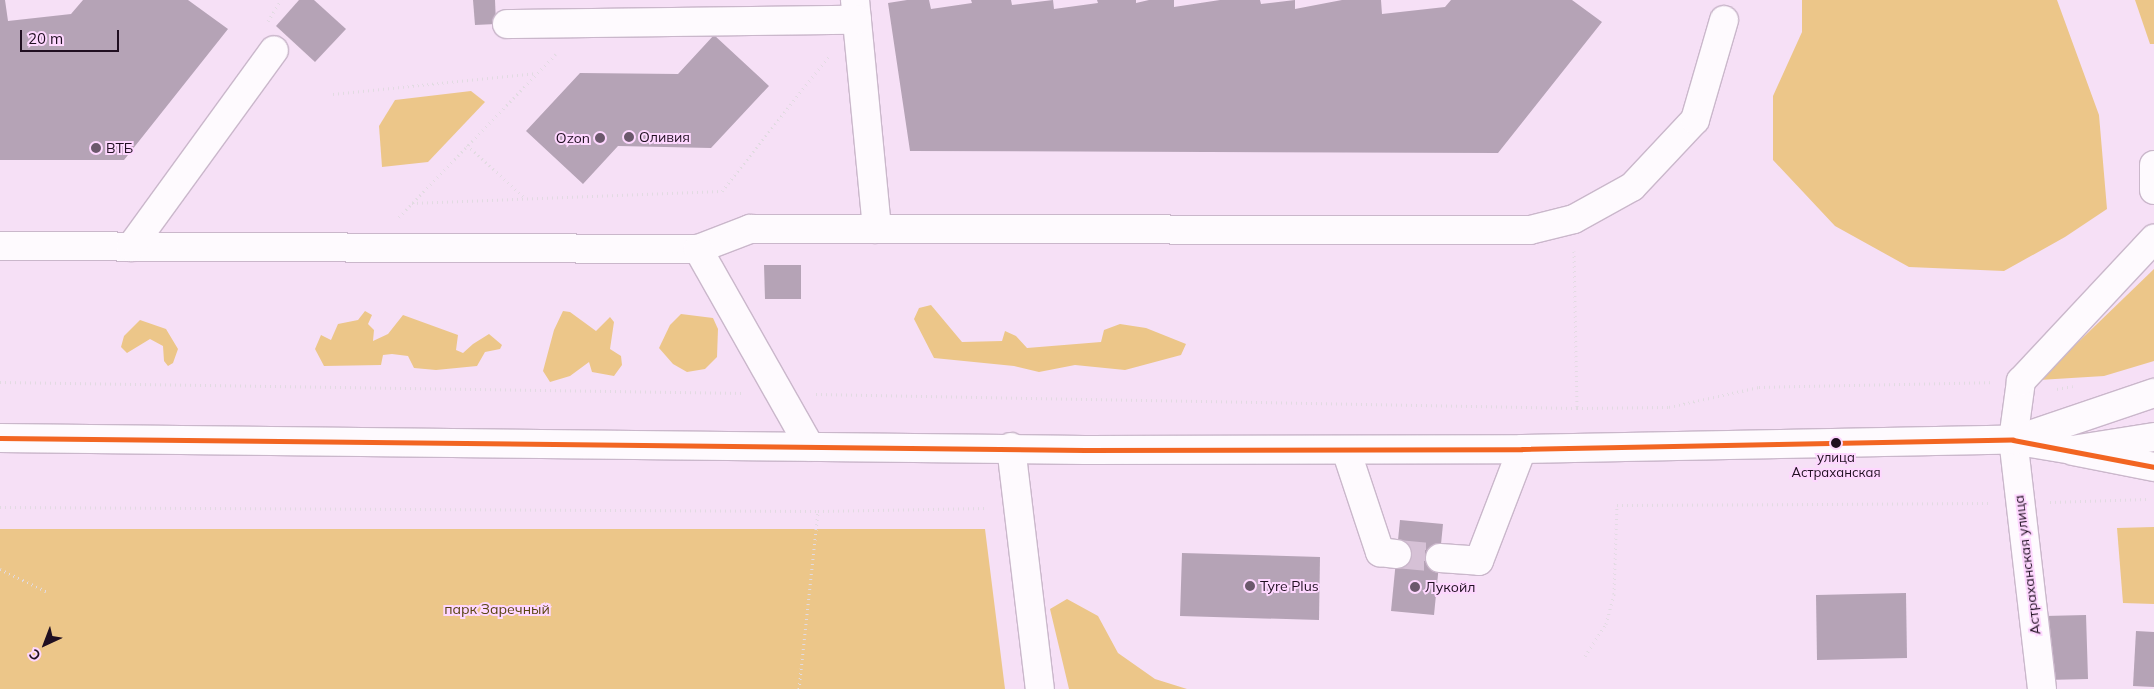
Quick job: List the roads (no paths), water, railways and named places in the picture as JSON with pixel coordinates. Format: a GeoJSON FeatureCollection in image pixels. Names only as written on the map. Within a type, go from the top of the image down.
{"type":"FeatureCollection","features":[{"type":"Feature","properties":{"kind":"main road"},"geometry":{"type":"LineString","coordinates":[[507,24],[586,23],[856,10],[877,229]]}},
{"type":"Feature","properties":{"kind":"main road"},"geometry":{"type":"LineString","coordinates":[[0,246],[698,249],[750,229],[1530,230],[1574,219],[1632,187],[1695,120],[1724,20]]}},
{"type":"Feature","properties":{"kind":"main road"},"geometry":{"type":"LineString","coordinates":[[131,247],[274,50]]}},
{"type":"Feature","properties":{"kind":"main road"},"geometry":{"type":"LineString","coordinates":[[2154,165],[2154,190]]}},
{"type":"Feature","properties":{"kind":"main road","name":"Астраханская улица"},"geometry":{"type":"LineString","coordinates":[[2042,689],[2013,440],[2021,381],[2154,239]]}},
{"type":"Feature","properties":{"kind":"main road"},"geometry":{"type":"LineString","coordinates":[[698,249],[810,447]]}},
{"type":"Feature","properties":{"kind":"main road"},"geometry":{"type":"LineString","coordinates":[[2013,440],[2154,393]]}},
{"type":"Feature","properties":{"kind":"main road"},"geometry":{"type":"LineString","coordinates":[[2072,450],[2154,437]]}},
{"type":"Feature","properties":{"kind":"main road"},"geometry":{"type":"LineString","coordinates":[[0,438],[810,447],[1010,447],[1085,450],[1522,450],[2013,440],[2154,467]]}},
{"type":"Feature","properties":{"kind":"main road"},"geometry":{"type":"LineString","coordinates":[[1010,447],[1016,508],[1040,689]]}},
{"type":"Feature","properties":{"kind":"main road"},"geometry":{"type":"LineString","coordinates":[[1346,450],[1380,552],[1397,554]]}},
{"type":"Feature","properties":{"kind":"main road"},"geometry":{"type":"LineString","coordinates":[[1440,558],[1480,561],[1522,450]]}},
{"type":"Feature","properties":{"kind":"tunnel"},"geometry":{"type":"LineString","coordinates":[[1397,554],[1440,558]]}},
{"type":"Feature","properties":{"kind":"place","name":"Оливия"},"geometry":{"type":"Point","coordinates":[629,137]}},
{"type":"Feature","properties":{"kind":"place","name":"Ozon"},"geometry":{"type":"Point","coordinates":[600,138]}},
{"type":"Feature","properties":{"kind":"place","name":"ВТБ"},"geometry":{"type":"Point","coordinates":[96,148]}},
{"type":"Feature","properties":{"kind":"place","name":"улица Астраханская"},"geometry":{"type":"Point","coordinates":[1836,443]}},
{"type":"Feature","properties":{"kind":"place","name":"Tyre Plus"},"geometry":{"type":"Point","coordinates":[1250,586]}},
{"type":"Feature","properties":{"kind":"place","name":"Лукойл"},"geometry":{"type":"Point","coordinates":[1415,587]}},
{"type":"Feature","properties":{"kind":"park label","name":"парк Заречный"},"geometry":{"type":"Point","coordinates":[497,609]}}]}
